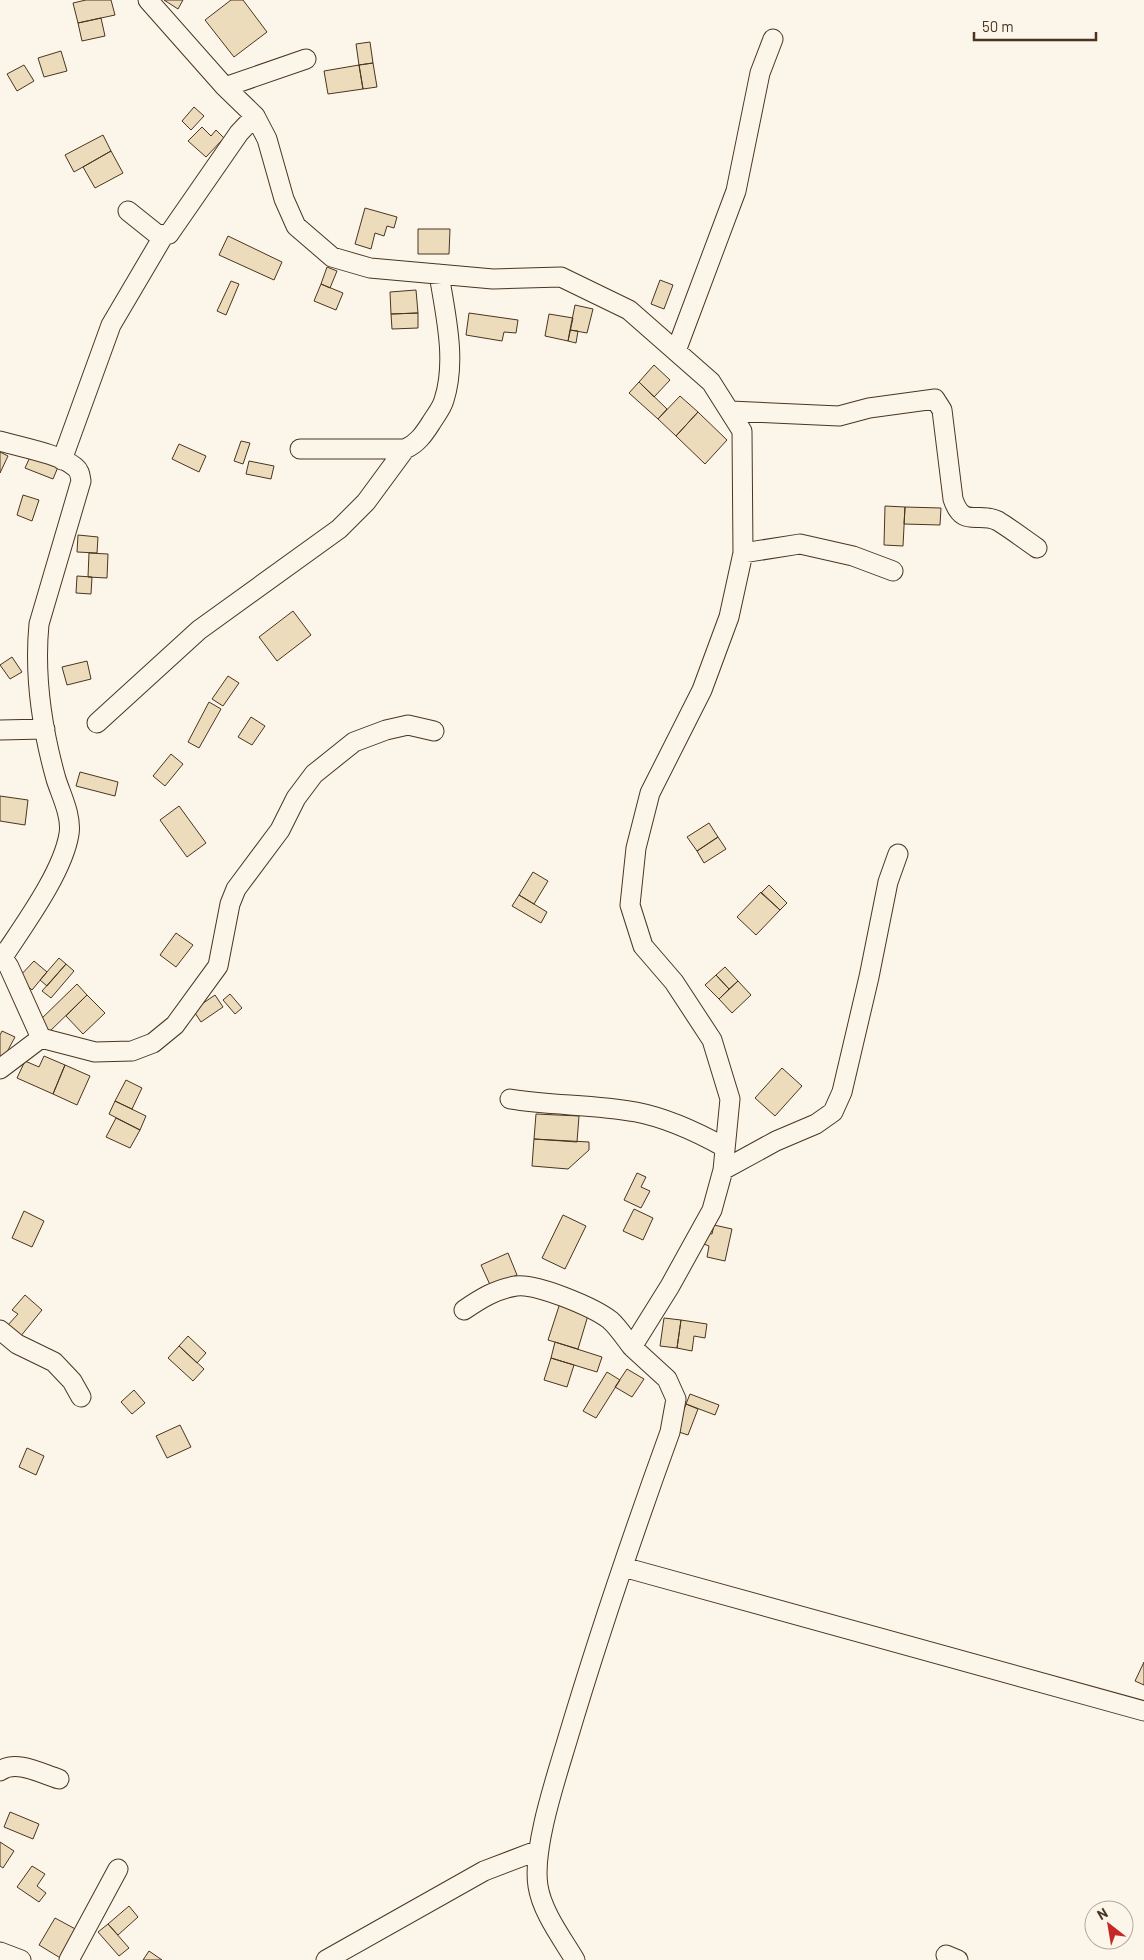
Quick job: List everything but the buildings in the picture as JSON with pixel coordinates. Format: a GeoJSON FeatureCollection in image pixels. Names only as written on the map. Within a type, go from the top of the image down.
{"type":"FeatureCollection","features":[{"type":"Feature","properties":{"kind":"street"},"geometry":{"type":"LineString","coordinates":[[148,0],[225,87],[255,116],[267,139],[284,199],[296,226],[332,257],[370,268],[493,279],[561,277],[629,310],[711,382],[742,431],[743,553],[729,617],[702,690],[650,793],[636,848],[630,905],[643,946],[674,982],[712,1040],[730,1099],[723,1170],[712,1210],[670,1286],[632,1347]]}},
{"type":"Feature","properties":{"kind":"street"},"geometry":{"type":"LineString","coordinates":[[676,351],[736,191],[760,73],[773,39]]}},
{"type":"Feature","properties":{"kind":"street"},"geometry":{"type":"LineString","coordinates":[[225,87],[306,59]]}},
{"type":"Feature","properties":{"kind":"street"},"geometry":{"type":"LineString","coordinates":[[128,211],[158,235],[164,235],[173,230],[238,133],[255,116]]}},
{"type":"Feature","properties":{"kind":"street"},"geometry":{"type":"LineString","coordinates":[[62,460],[111,325],[164,235]]}},
{"type":"Feature","properties":{"kind":"street"},"geometry":{"type":"LineString","coordinates":[[300,449],[364,448],[391,451],[413,446],[424,434],[444,401],[448,379],[448,340],[439,274]]}},
{"type":"Feature","properties":{"kind":"street"},"geometry":{"type":"LineString","coordinates":[[730,411],[839,416],[869,408],[935,399],[942,410],[953,499],[956,509],[965,517],[996,520],[1037,548]]}},
{"type":"Feature","properties":{"kind":"street"},"geometry":{"type":"LineString","coordinates":[[0,441],[62,460],[74,466],[79,472],[81,481],[40,624],[38,683],[56,778],[64,799],[69,833],[52,879],[1,955],[41,1038],[95,1052],[132,1051],[153,1043],[175,1025],[218,966],[230,904],[236,889],[280,830],[296,798],[314,774],[354,742],[386,730],[408,725],[434,731]]}},
{"type":"Feature","properties":{"kind":"street"},"geometry":{"type":"LineString","coordinates":[[97,723],[199,630],[339,529],[366,502],[404,449]]}},
{"type":"Feature","properties":{"kind":"street"},"geometry":{"type":"LineString","coordinates":[[743,553],[800,544],[853,556],[893,571]]}},
{"type":"Feature","properties":{"kind":"street"},"geometry":{"type":"LineString","coordinates":[[0,730],[46,729]]}},
{"type":"Feature","properties":{"kind":"street"},"geometry":{"type":"LineString","coordinates":[[723,1170],[776,1141],[816,1124],[833,1112],[842,1092],[869,977],[888,882],[898,854]]}},
{"type":"Feature","properties":{"kind":"street"},"geometry":{"type":"LineString","coordinates":[[0,1069],[41,1038]]}},
{"type":"Feature","properties":{"kind":"street"},"geometry":{"type":"LineString","coordinates":[[510,1099],[544,1104],[594,1106],[637,1112],[686,1128],[724,1147]]}},
{"type":"Feature","properties":{"kind":"street"},"geometry":{"type":"LineString","coordinates":[[464,1310],[490,1293],[518,1286],[551,1293],[586,1306],[611,1321],[632,1347],[667,1379],[676,1398],[670,1432],[588,1671],[552,1788],[540,1850],[538,1886],[549,1915],[575,1960]]}},
{"type":"Feature","properties":{"kind":"street"},"geometry":{"type":"LineString","coordinates":[[0,1330],[17,1344],[54,1362],[72,1381],[81,1397]]}},
{"type":"Feature","properties":{"kind":"street"},"geometry":{"type":"LineString","coordinates":[[623,1567],[1144,1711]]}},
{"type":"Feature","properties":{"kind":"street"},"geometry":{"type":"LineString","coordinates":[[0,1771],[8,1766],[15,1765],[59,1779]]}},
{"type":"Feature","properties":{"kind":"street"},"geometry":{"type":"LineString","coordinates":[[326,1960],[484,1871],[540,1850]]}},
{"type":"Feature","properties":{"kind":"street"},"geometry":{"type":"LineString","coordinates":[[69,1960],[118,1869]]}},
{"type":"Feature","properties":{"kind":"street"},"geometry":{"type":"LineString","coordinates":[[0,1952],[21,1960]]}}]}
